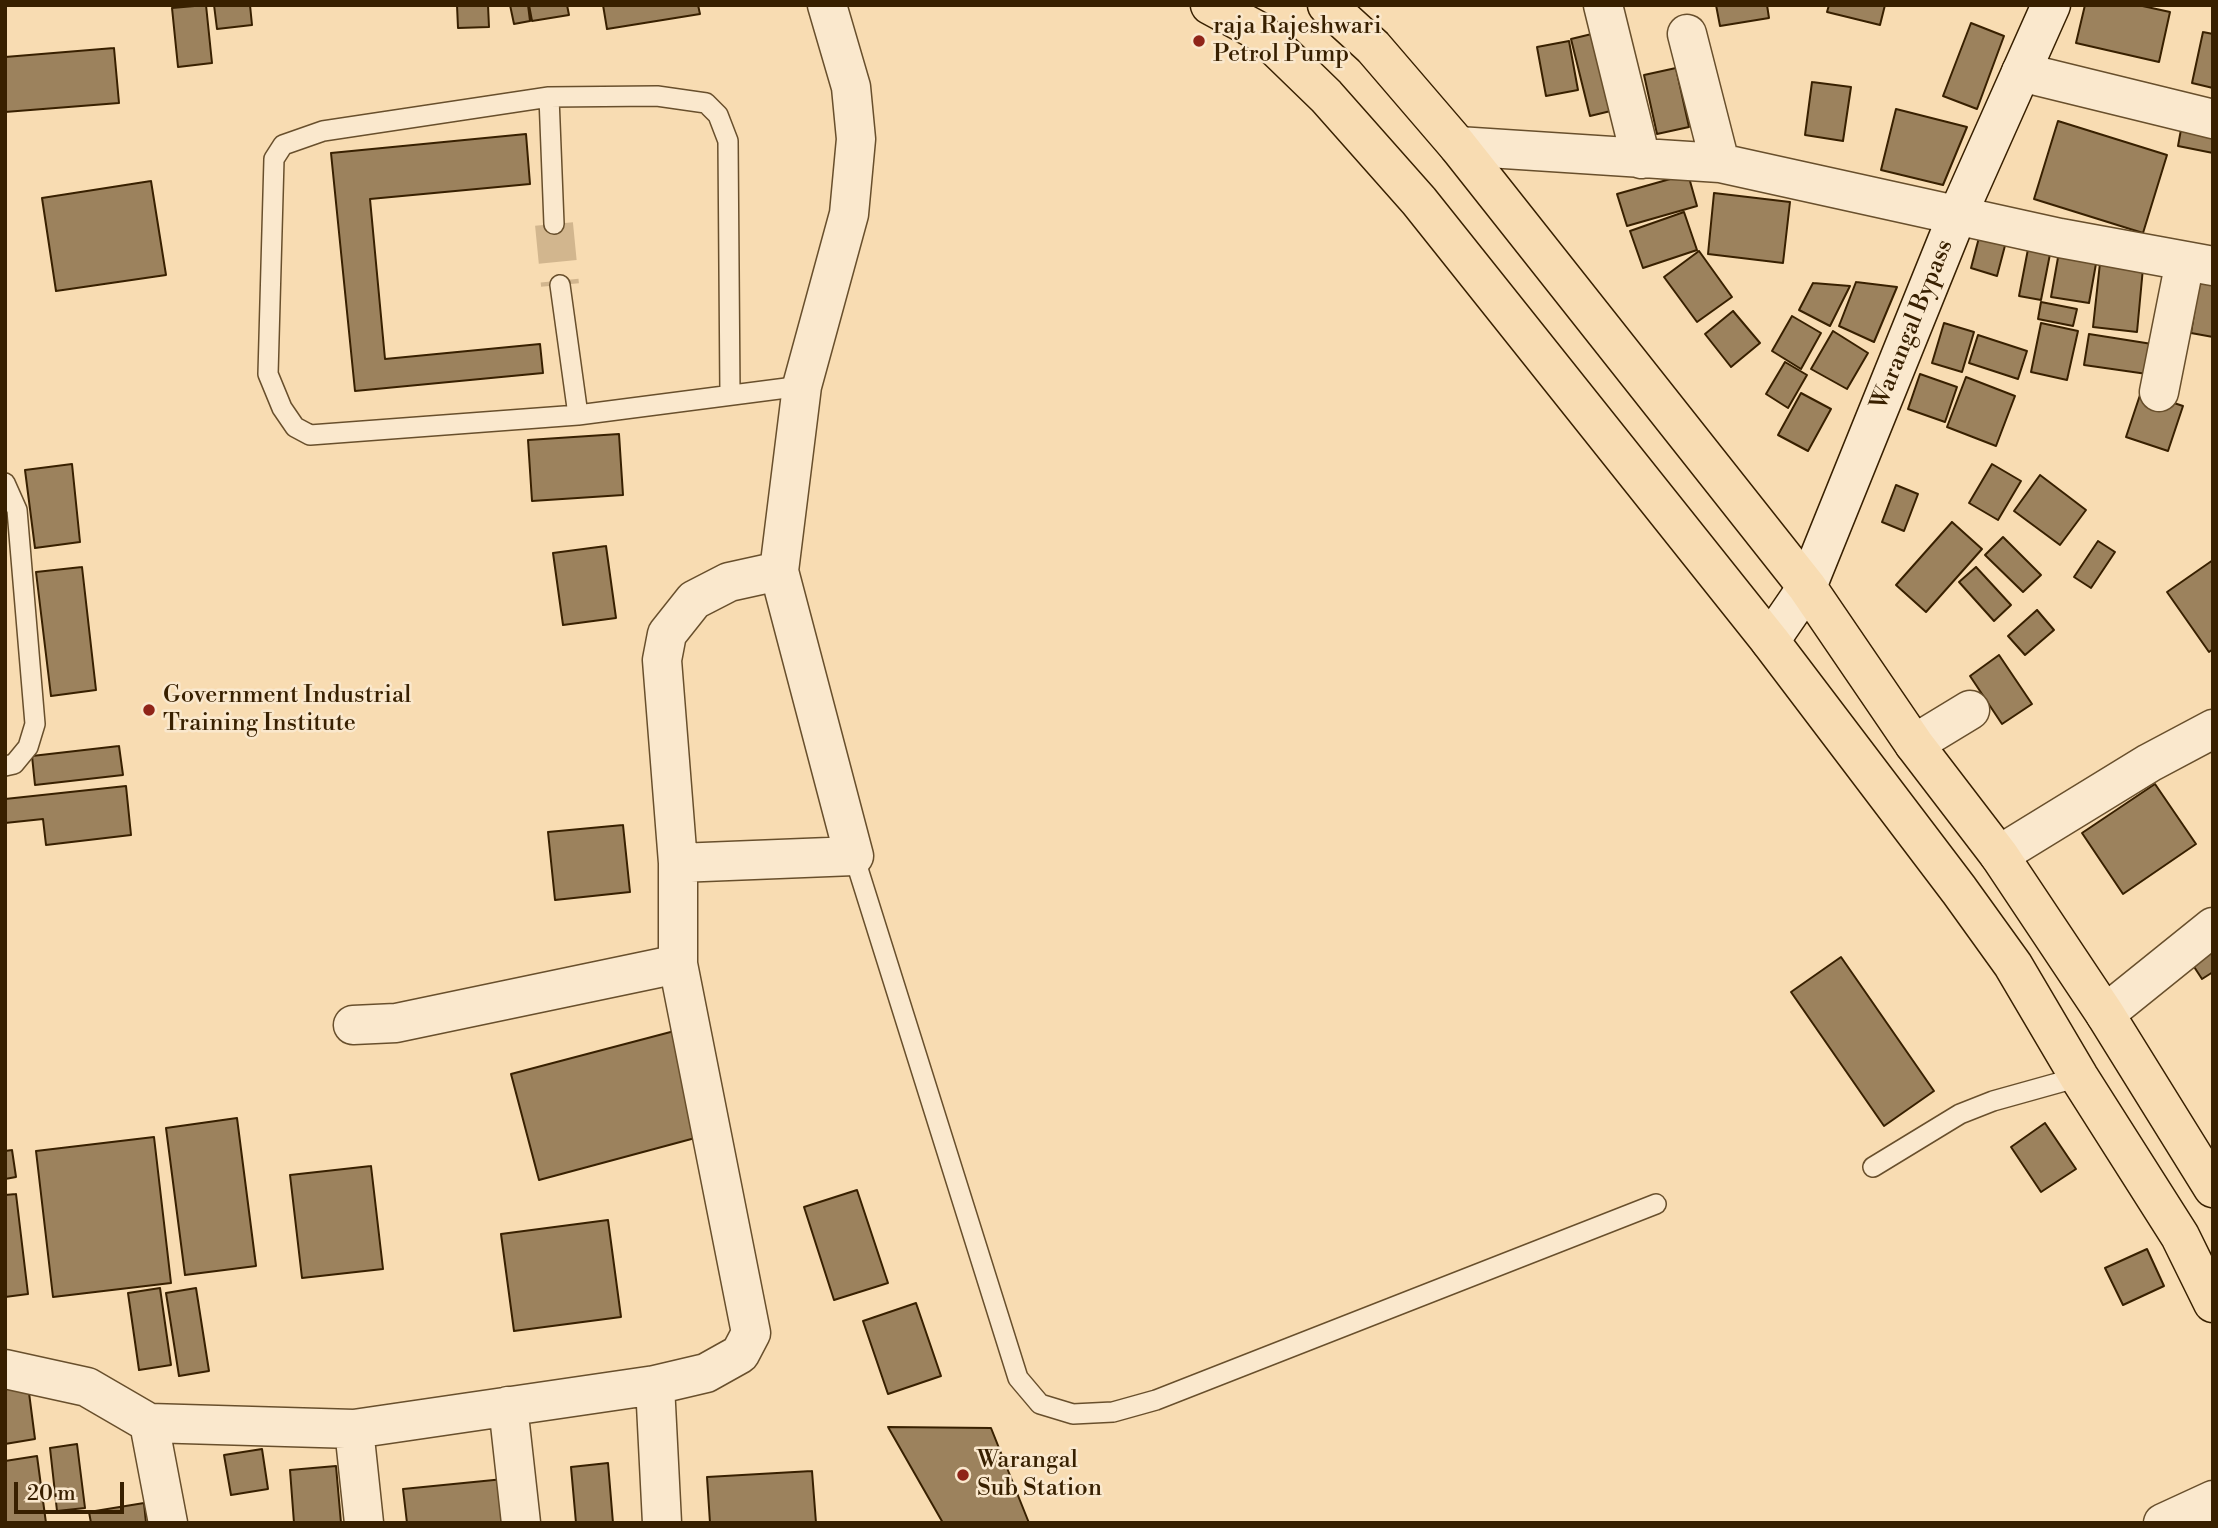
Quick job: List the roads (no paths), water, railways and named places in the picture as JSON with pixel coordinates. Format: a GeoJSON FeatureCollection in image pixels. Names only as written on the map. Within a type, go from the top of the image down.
{"type":"FeatureCollection","features":[{"type":"Feature","properties":{"kind":"main road"},"geometry":{"type":"LineString","coordinates":[[1327,5],[1373,47],[1458,146],[1807,587],[1914,744],[1999,855],[2105,1014],[2212,1185]]}},
{"type":"Feature","properties":{"kind":"main road"},"geometry":{"type":"LineString","coordinates":[[1222,9],[1260,32],[1326,96],[1419,201],[1770,641],[2005,954],[2179,1236],[2213,1303]]}},
{"type":"Feature","properties":{"kind":"street"},"geometry":{"type":"LineString","coordinates":[[678,863],[854,856],[779,571],[802,386],[849,214],[856,139],[851,87],[827,5]]}},
{"type":"Feature","properties":{"kind":"street"},"geometry":{"type":"LineString","coordinates":[[1603,5],[1641,159]]}},
{"type":"Feature","properties":{"kind":"street","name":"Warangal Bypass"},"geometry":{"type":"LineString","coordinates":[[1770,641],[1807,587],[1957,216],[2051,5]]}},
{"type":"Feature","properties":{"kind":"street"},"geometry":{"type":"LineString","coordinates":[[1687,34],[1720,163]]}},
{"type":"Feature","properties":{"kind":"street"},"geometry":{"type":"LineString","coordinates":[[2021,72],[2213,119]]}},
{"type":"Feature","properties":{"kind":"street"},"geometry":{"type":"LineString","coordinates":[[1458,146],[1720,163],[2060,238],[2199,264],[2159,392]]}},
{"type":"Feature","properties":{"kind":"street"},"geometry":{"type":"LineString","coordinates":[[5,1369],[87,1387],[149,1423],[354,1429],[655,1385],[706,1373],[740,1354],[751,1333],[678,964],[678,863],[662,660],[667,634],[694,600],[729,582],[779,571]]}},
{"type":"Feature","properties":{"kind":"street"},"geometry":{"type":"LineString","coordinates":[[1914,744],[1970,710]]}},
{"type":"Feature","properties":{"kind":"street"},"geometry":{"type":"LineString","coordinates":[[1999,855],[2149,763],[2213,729]]}},
{"type":"Feature","properties":{"kind":"street"},"geometry":{"type":"LineString","coordinates":[[2105,1014],[2213,927]]}},
{"type":"Feature","properties":{"kind":"street"},"geometry":{"type":"LineString","coordinates":[[353,1025],[396,1023],[678,964]]}},
{"type":"Feature","properties":{"kind":"street"},"geometry":{"type":"LineString","coordinates":[[655,1385],[662,1523]]}},
{"type":"Feature","properties":{"kind":"street"},"geometry":{"type":"LineString","coordinates":[[508,1406],[521,1523]]}},
{"type":"Feature","properties":{"kind":"street"},"geometry":{"type":"LineString","coordinates":[[149,1423],[168,1523]]}},
{"type":"Feature","properties":{"kind":"street"},"geometry":{"type":"LineString","coordinates":[[354,1429],[364,1523]]}},
{"type":"Feature","properties":{"kind":"street"},"geometry":{"type":"LineString","coordinates":[[2163,1523],[2213,1500]]}},
{"type":"Feature","properties":{"kind":"lane"},"geometry":{"type":"LineString","coordinates":[[730,395],[727,141],[718,115],[706,103],[657,96],[549,97],[323,131],[283,145],[274,159],[268,374],[282,408],[295,427],[310,435],[578,415],[802,386]]}},
{"type":"Feature","properties":{"kind":"lane"},"geometry":{"type":"LineString","coordinates":[[549,97],[554,224]]}},
{"type":"Feature","properties":{"kind":"lane"},"geometry":{"type":"LineString","coordinates":[[559,285],[578,415]]}},
{"type":"Feature","properties":{"kind":"lane"},"geometry":{"type":"LineString","coordinates":[[5,483],[17,510],[35,724],[28,747],[14,764],[5,766]]}},
{"type":"Feature","properties":{"kind":"lane"},"geometry":{"type":"LineString","coordinates":[[854,856],[1018,1378],[1040,1404],[1073,1414],[1113,1412],[1156,1400],[1656,1204]]}},
{"type":"Feature","properties":{"kind":"lane"},"geometry":{"type":"LineString","coordinates":[[1873,1167],[1960,1114],[1993,1101],[2079,1077]]}},
{"type":"Feature","properties":{"kind":"tunnel"},"geometry":{"type":"LineString","coordinates":[[554,224],[560,285]]}},
{"type":"Feature","properties":{"kind":"place","name":"raja Rajeshwari Petrol Pump"},"geometry":{"type":"Point","coordinates":[1199,41]}},
{"type":"Feature","properties":{"kind":"place","name":"Government Industrial Training Institute"},"geometry":{"type":"Point","coordinates":[149,710]}},
{"type":"Feature","properties":{"kind":"place","name":"Warangal Sub Station"},"geometry":{"type":"Point","coordinates":[963,1475]}}]}
